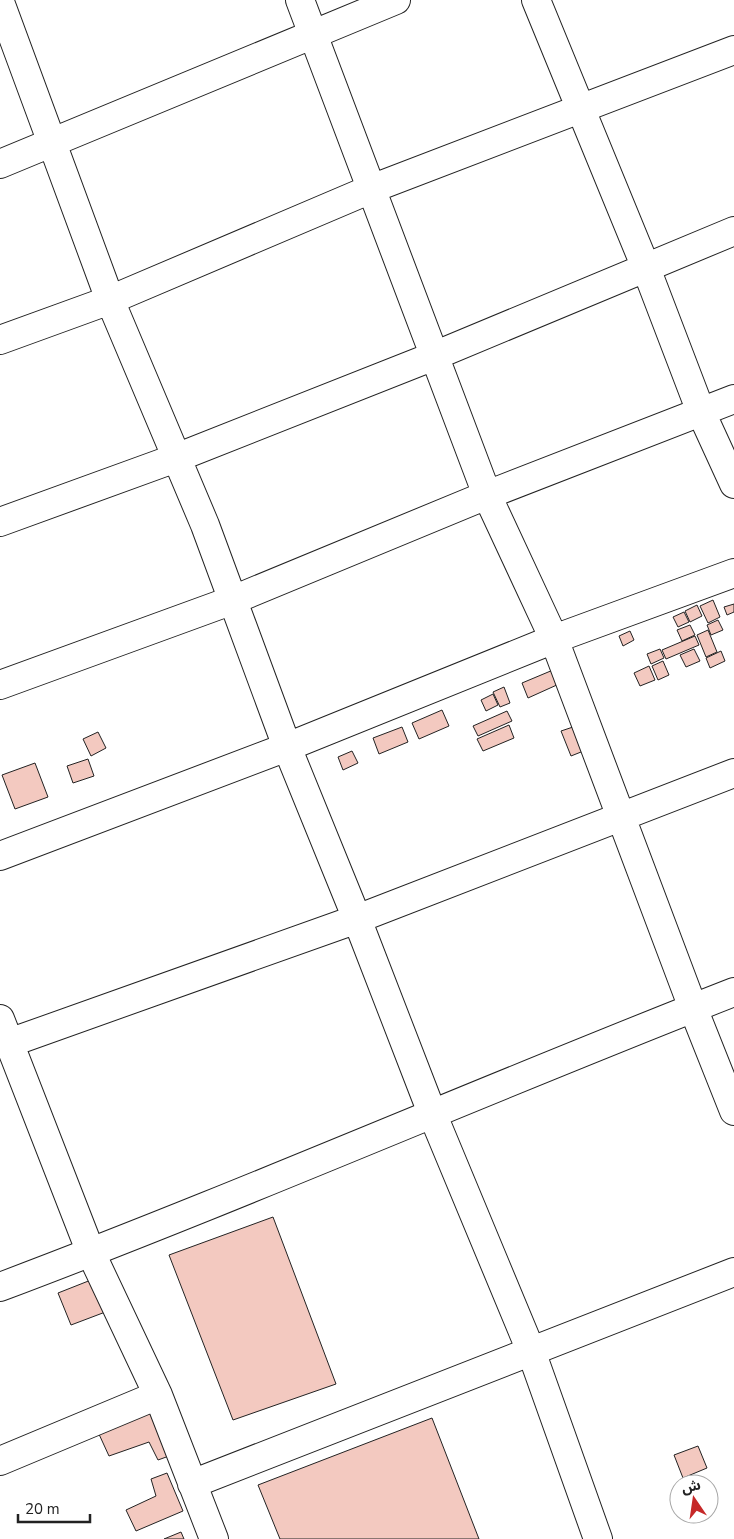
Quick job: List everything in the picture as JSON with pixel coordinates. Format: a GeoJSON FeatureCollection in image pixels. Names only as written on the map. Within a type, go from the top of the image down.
{"type":"FeatureCollection","features":[{"type":"Feature","properties":{"kind":"main road"},"geometry":{"type":"LineString","coordinates":[[300,0],[488,496],[554,639],[693,1008],[734,1111]]}},
{"type":"Feature","properties":{"kind":"main road"},"geometry":{"type":"LineString","coordinates":[[0,164],[396,0]]}},
{"type":"Feature","properties":{"kind":"main road"},"geometry":{"type":"LineString","coordinates":[[536,0],[646,268],[701,412],[734,484]]}},
{"type":"Feature","properties":{"kind":"main road"},"geometry":{"type":"LineString","coordinates":[[0,2],[22,57],[51,143],[110,300],[205,525],[287,747],[357,919],[432,1113],[531,1352],[598,1539]]}},
{"type":"Feature","properties":{"kind":"main road"},"geometry":{"type":"LineString","coordinates":[[0,340],[110,300],[371,189],[734,50]]}},
{"type":"Feature","properties":{"kind":"main road"},"geometry":{"type":"LineString","coordinates":[[0,522],[176,458],[434,356],[734,231]]}},
{"type":"Feature","properties":{"kind":"main road"},"geometry":{"type":"LineString","coordinates":[[0,685],[233,600],[488,496],[734,399]]}},
{"type":"Feature","properties":{"kind":"main road"},"geometry":{"type":"LineString","coordinates":[[0,856],[287,747],[554,639],[734,573]]}},
{"type":"Feature","properties":{"kind":"main road"},"geometry":{"type":"LineString","coordinates":[[214,1539],[158,1395],[91,1253],[5,1031],[357,919],[734,773]]}},
{"type":"Feature","properties":{"kind":"main road"},"geometry":{"type":"LineString","coordinates":[[0,1287],[91,1253],[734,992]]}},
{"type":"Feature","properties":{"kind":"main road"},"geometry":{"type":"LineString","coordinates":[[192,1484],[734,1272]]}},
{"type":"Feature","properties":{"kind":"main road"},"geometry":{"type":"LineString","coordinates":[[0,1461],[158,1395]]}},
{"type":"Feature","properties":{"kind":"building"},"geometry":{"type":"Polygon","coordinates":[[[713,600],[720,617],[708,623],[700,606],[713,600]]]}},
{"type":"Feature","properties":{"kind":"building"},"geometry":{"type":"Polygon","coordinates":[[[734,604],[734,612],[727,615],[724,607],[734,604]]]}},
{"type":"Feature","properties":{"kind":"building"},"geometry":{"type":"Polygon","coordinates":[[[697,605],[702,616],[690,622],[685,611],[697,605]]]}},
{"type":"Feature","properties":{"kind":"building"},"geometry":{"type":"Polygon","coordinates":[[[684,612],[689,622],[678,627],[673,617],[684,612]]]}},
{"type":"Feature","properties":{"kind":"building"},"geometry":{"type":"Polygon","coordinates":[[[718,620],[723,630],[711,635],[707,625],[718,620]]]}},
{"type":"Feature","properties":{"kind":"building"},"geometry":{"type":"Polygon","coordinates":[[[690,625],[695,635],[682,641],[677,630],[690,625]]]}},
{"type":"Feature","properties":{"kind":"building"},"geometry":{"type":"Polygon","coordinates":[[[708,630],[717,652],[706,657],[697,635],[708,630]]]}},
{"type":"Feature","properties":{"kind":"building"},"geometry":{"type":"Polygon","coordinates":[[[630,631],[634,640],[623,646],[619,636],[630,631]]]}},
{"type":"Feature","properties":{"kind":"building"},"geometry":{"type":"Polygon","coordinates":[[[695,636],[699,645],[666,659],[662,650],[695,636]]]}},
{"type":"Feature","properties":{"kind":"building"},"geometry":{"type":"Polygon","coordinates":[[[660,649],[664,658],[651,664],[647,654],[660,649]]]}},
{"type":"Feature","properties":{"kind":"building"},"geometry":{"type":"Polygon","coordinates":[[[694,649],[700,661],[686,667],[680,655],[694,649]]]}},
{"type":"Feature","properties":{"kind":"building"},"geometry":{"type":"Polygon","coordinates":[[[721,651],[725,661],[710,668],[706,658],[721,651]]]}},
{"type":"Feature","properties":{"kind":"building"},"geometry":{"type":"Polygon","coordinates":[[[663,661],[669,675],[658,680],[652,666],[663,661]]]}},
{"type":"Feature","properties":{"kind":"building"},"geometry":{"type":"Polygon","coordinates":[[[649,666],[655,680],[640,686],[634,673],[649,666]]]}},
{"type":"Feature","properties":{"kind":"building"},"geometry":{"type":"Polygon","coordinates":[[[553,670],[559,684],[528,698],[522,683],[553,670]]]}},
{"type":"Feature","properties":{"kind":"building"},"geometry":{"type":"Polygon","coordinates":[[[504,687],[510,703],[500,707],[493,692],[504,687]]]}},
{"type":"Feature","properties":{"kind":"building"},"geometry":{"type":"Polygon","coordinates":[[[493,694],[498,705],[486,711],[481,700],[493,694]]]}},
{"type":"Feature","properties":{"kind":"building"},"geometry":{"type":"Polygon","coordinates":[[[442,710],[449,726],[419,739],[412,723],[442,710]]]}},
{"type":"Feature","properties":{"kind":"building"},"geometry":{"type":"Polygon","coordinates":[[[507,711],[512,721],[478,736],[473,726],[507,711]]]}},
{"type":"Feature","properties":{"kind":"building"},"geometry":{"type":"Polygon","coordinates":[[[509,725],[514,738],[483,751],[477,739],[509,725]]]}},
{"type":"Feature","properties":{"kind":"building"},"geometry":{"type":"Polygon","coordinates":[[[576,726],[586,750],[571,756],[561,731],[576,726]]]}},
{"type":"Feature","properties":{"kind":"building"},"geometry":{"type":"Polygon","coordinates":[[[402,727],[408,742],[379,754],[373,738],[402,727]]]}},
{"type":"Feature","properties":{"kind":"building"},"geometry":{"type":"Polygon","coordinates":[[[98,732],[106,748],[91,756],[83,739],[98,732]]]}},
{"type":"Feature","properties":{"kind":"building"},"geometry":{"type":"Polygon","coordinates":[[[352,751],[358,763],[343,770],[338,757],[352,751]]]}},
{"type":"Feature","properties":{"kind":"building"},"geometry":{"type":"Polygon","coordinates":[[[88,759],[94,776],[73,783],[67,766],[88,759]]]}},
{"type":"Feature","properties":{"kind":"building"},"geometry":{"type":"Polygon","coordinates":[[[35,763],[48,797],[15,809],[2,775],[35,763]]]}},
{"type":"Feature","properties":{"kind":"building"},"geometry":{"type":"Polygon","coordinates":[[[273,1217],[336,1384],[233,1420],[169,1255],[273,1217]]]}},
{"type":"Feature","properties":{"kind":"building"},"geometry":{"type":"Polygon","coordinates":[[[96,1278],[108,1311],[71,1325],[58,1293],[96,1278]]]}},
{"type":"Feature","properties":{"kind":"building"},"geometry":{"type":"Polygon","coordinates":[[[163,1408],[180,1452],[158,1460],[149,1442],[109,1456],[98,1432],[163,1408]]]}},
{"type":"Feature","properties":{"kind":"building"},"geometry":{"type":"Polygon","coordinates":[[[432,1418],[479,1539],[280,1539],[258,1485],[432,1418]]]}},
{"type":"Feature","properties":{"kind":"building"},"geometry":{"type":"Polygon","coordinates":[[[698,1446],[707,1468],[693,1474],[681,1474],[674,1455],[698,1446]]]}},
{"type":"Feature","properties":{"kind":"building"},"geometry":{"type":"Polygon","coordinates":[[[167,1473],[183,1511],[136,1531],[126,1510],[156,1496],[151,1479],[167,1473]]]}},
{"type":"Feature","properties":{"kind":"building"},"geometry":{"type":"Polygon","coordinates":[[[181,1532],[184,1539],[164,1539],[181,1532]]]}}]}
